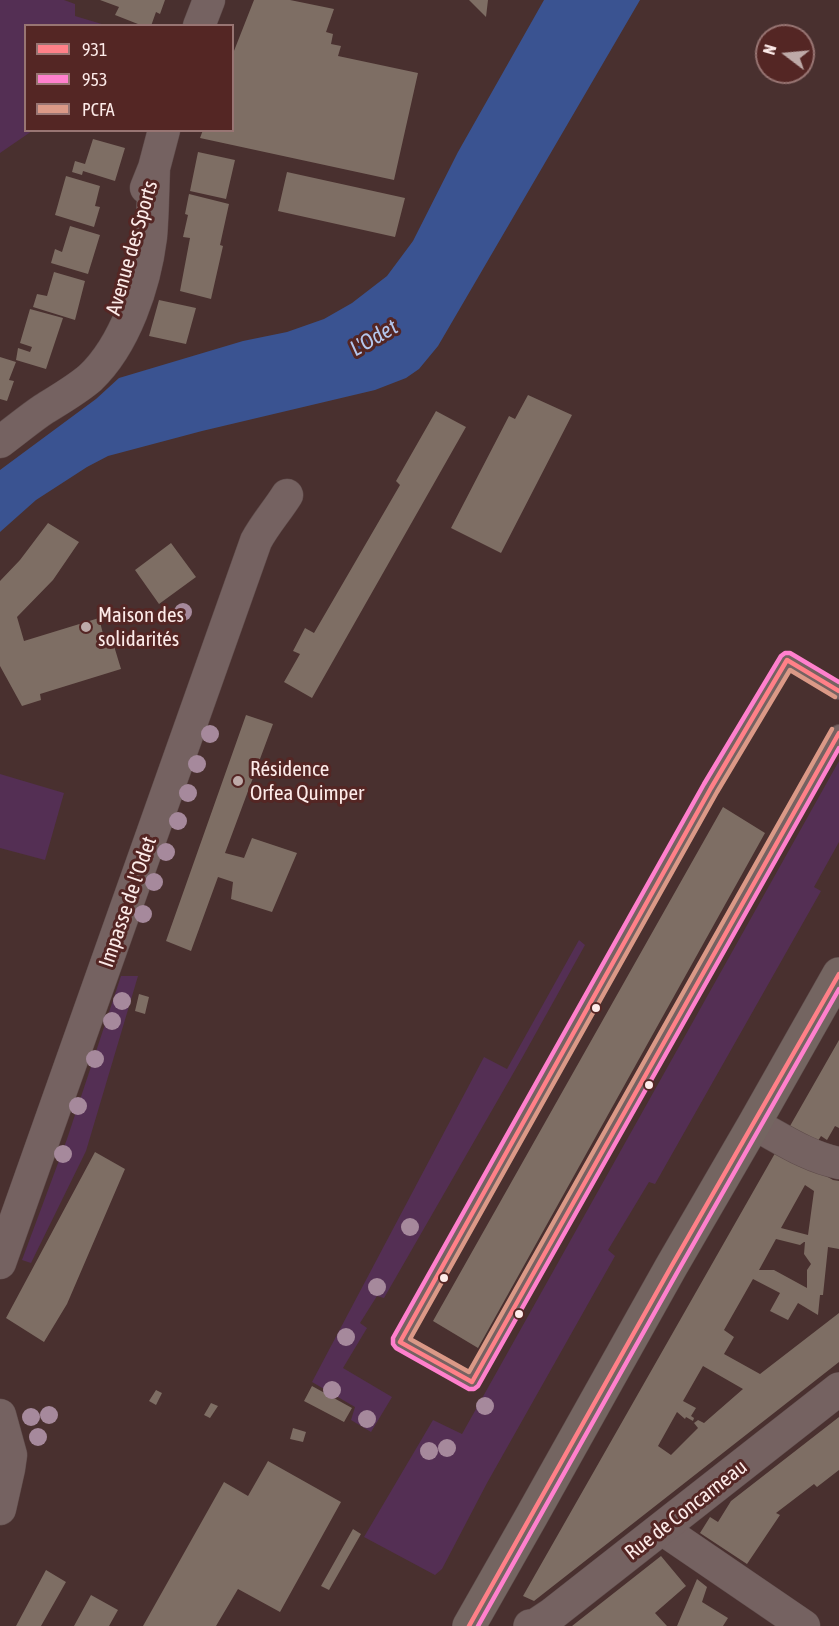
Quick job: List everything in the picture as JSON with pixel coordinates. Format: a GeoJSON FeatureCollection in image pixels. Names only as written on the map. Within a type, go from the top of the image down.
{"type":"FeatureCollection","features":[{"type":"Feature","properties":{"kind":"main road"},"geometry":{"type":"LineString","coordinates":[[471,1625],[671,1267],[839,974]]}},
{"type":"Feature","properties":{"kind":"street"},"geometry":{"type":"LineString","coordinates":[[200,24],[209,0]]}},
{"type":"Feature","properties":{"kind":"street","name":"Avenue des Sports"},"geometry":{"type":"LineString","coordinates":[[0,442],[89,379],[114,349],[121,336],[133,306],[147,258],[152,219],[154,168],[164,132]]}},
{"type":"Feature","properties":{"kind":"street","name":"Impasse de l'Odet"},"geometry":{"type":"LineString","coordinates":[[0,1263],[256,541],[287,495]]}},
{"type":"Feature","properties":{"kind":"street"},"geometry":{"type":"LineString","coordinates":[[754,1124],[818,1158],[839,1163]]}},
{"type":"Feature","properties":{"kind":"street","name":"Rue de Concarneau"},"geometry":{"type":"LineString","coordinates":[[530,1626],[551,1615],[839,1389]]}},
{"type":"Feature","properties":{"kind":"street"},"geometry":{"type":"LineString","coordinates":[[0,1415],[11,1455],[0,1509]]}},
{"type":"Feature","properties":{"kind":"street"},"geometry":{"type":"LineString","coordinates":[[662,1528],[804,1626]]}},
{"type":"Feature","properties":{"kind":"lane"},"geometry":{"type":"LineString","coordinates":[[839,691],[787,660],[711,788],[400,1342],[472,1382],[839,733]]}},
{"type":"Feature","properties":{"kind":"shaded area"},"geometry":{"type":"Polygon","coordinates":[[[0,0],[64,0],[75,4],[75,16],[102,24],[24,24],[24,132],[31,132],[0,153],[0,0]]]}},
{"type":"Feature","properties":{"kind":"shaded area"},"geometry":{"type":"Polygon","coordinates":[[[839,761],[839,842],[814,887],[821,891],[655,1184],[649,1182],[608,1250],[615,1256],[487,1483],[442,1569],[435,1575],[364,1537],[433,1420],[462,1434],[839,761]]]}},
{"type":"Feature","properties":{"kind":"shaded area"},"geometry":{"type":"Polygon","coordinates":[[[0,774],[64,793],[45,860],[0,848],[0,774]]]}},
{"type":"Feature","properties":{"kind":"shaded area"},"geometry":{"type":"Polygon","coordinates":[[[579,940],[585,945],[522,1058],[384,1298],[377,1296],[360,1323],[367,1328],[343,1368],[392,1397],[371,1432],[351,1420],[355,1407],[312,1382],[484,1057],[507,1069],[579,940]]]}},
{"type":"Feature","properties":{"kind":"shaded area"},"geometry":{"type":"Polygon","coordinates":[[[121,976],[138,976],[86,1151],[31,1263],[22,1260],[67,1139],[121,976]]]}},
{"type":"Feature","properties":{"kind":"water","name":"L'Odet"},"geometry":{"type":"Polygon","coordinates":[[[544,0],[640,0],[438,346],[419,369],[406,378],[375,390],[108,456],[36,500],[0,532],[0,470],[96,399],[119,378],[243,341],[287,332],[324,319],[352,303],[387,276],[413,241],[458,152],[544,0]]]}},
{"type":"Feature","properties":{"kind":"building"},"geometry":{"type":"Polygon","coordinates":[[[100,0],[165,0],[160,14],[156,12],[152,24],[138,24],[115,15],[119,7],[100,0]]]}},
{"type":"Feature","properties":{"kind":"building"},"geometry":{"type":"Polygon","coordinates":[[[254,0],[290,0],[334,9],[326,32],[333,34],[331,44],[341,46],[338,56],[418,73],[394,180],[200,138],[202,132],[234,132],[234,51],[254,0]]]}},
{"type":"Feature","properties":{"kind":"building"},"geometry":{"type":"Polygon","coordinates":[[[469,0],[488,0],[486,17],[469,0]]]}},
{"type":"Feature","properties":{"kind":"building"},"geometry":{"type":"Polygon","coordinates":[[[93,139],[125,148],[115,181],[83,171],[82,175],[72,172],[75,161],[85,164],[93,139]]]}},
{"type":"Feature","properties":{"kind":"building"},"geometry":{"type":"Polygon","coordinates":[[[198,152],[235,160],[226,199],[190,191],[198,152]]]}},
{"type":"Feature","properties":{"kind":"building"},"geometry":{"type":"Polygon","coordinates":[[[287,172],[405,198],[395,237],[278,211],[287,172]]]}},
{"type":"Feature","properties":{"kind":"building"},"geometry":{"type":"Polygon","coordinates":[[[66,176],[100,186],[95,206],[100,207],[94,227],[55,215],[66,176]]]}},
{"type":"Feature","properties":{"kind":"building"},"geometry":{"type":"Polygon","coordinates":[[[189,194],[229,204],[220,245],[223,246],[211,299],[180,291],[190,238],[183,237],[188,215],[185,214],[189,194]]]}},
{"type":"Feature","properties":{"kind":"building"},"geometry":{"type":"Polygon","coordinates":[[[70,226],[100,235],[88,274],[51,263],[55,249],[62,252],[70,226]]]}},
{"type":"Feature","properties":{"kind":"building"},"geometry":{"type":"Polygon","coordinates":[[[54,272],[85,281],[75,320],[33,307],[37,294],[47,296],[54,272]]]}},
{"type":"Feature","properties":{"kind":"building"},"geometry":{"type":"Polygon","coordinates":[[[159,300],[196,308],[186,344],[149,336],[159,300]]]}},
{"type":"Feature","properties":{"kind":"building"},"geometry":{"type":"Polygon","coordinates":[[[30,309],[63,318],[46,369],[16,360],[18,348],[30,352],[32,347],[20,343],[30,309]]]}},
{"type":"Feature","properties":{"kind":"building"},"geometry":{"type":"Polygon","coordinates":[[[0,357],[16,362],[9,380],[14,381],[7,401],[0,399],[0,357]]]}},
{"type":"Feature","properties":{"kind":"building"},"geometry":{"type":"Polygon","coordinates":[[[528,395],[572,415],[501,553],[451,528],[509,416],[515,419],[528,395]]]}},
{"type":"Feature","properties":{"kind":"building"},"geometry":{"type":"Polygon","coordinates":[[[436,411],[466,427],[312,698],[284,682],[300,654],[293,651],[305,628],[314,633],[400,485],[396,481],[436,411]]]}},
{"type":"Feature","properties":{"kind":"building","name":"Maison des solidarités"},"geometry":{"type":"Polygon","coordinates":[[[48,523],[79,542],[53,580],[17,617],[24,641],[99,618],[104,638],[111,636],[121,669],[40,694],[41,700],[22,706],[0,666],[0,581],[20,560],[48,523]]]}},
{"type":"Feature","properties":{"kind":"building"},"geometry":{"type":"Polygon","coordinates":[[[171,543],[196,577],[159,604],[135,570],[171,543]]]}},
{"type":"Feature","properties":{"kind":"building","name":"Résidence Orfea Quimper"},"geometry":{"type":"Polygon","coordinates":[[[246,715],[273,724],[225,853],[244,858],[252,838],[297,853],[272,912],[231,899],[233,882],[218,877],[191,951],[166,941],[246,715]]]}},
{"type":"Feature","properties":{"kind":"building"},"geometry":{"type":"Polygon","coordinates":[[[723,807],[765,833],[478,1348],[433,1321],[723,807]]]}},
{"type":"Feature","properties":{"kind":"building"},"geometry":{"type":"Polygon","coordinates":[[[139,994],[149,997],[145,1014],[135,1011],[139,994]]]}},
{"type":"Feature","properties":{"kind":"building"},"geometry":{"type":"Polygon","coordinates":[[[839,1040],[839,1128],[835,1126],[827,1140],[821,1136],[813,1149],[786,1133],[839,1040]]]}},
{"type":"Feature","properties":{"kind":"building"},"geometry":{"type":"Polygon","coordinates":[[[778,1148],[833,1180],[839,1181],[839,1249],[828,1247],[823,1295],[820,1295],[818,1315],[798,1303],[788,1320],[770,1311],[780,1293],[753,1279],[724,1330],[734,1337],[724,1354],[760,1374],[839,1313],[839,1362],[534,1601],[523,1596],[778,1148]],[[805,1185],[781,1228],[808,1235],[814,1191],[805,1185]],[[776,1239],[759,1270],[774,1270],[807,1288],[807,1270],[811,1264],[804,1254],[805,1242],[800,1245],[776,1239]],[[703,1366],[683,1401],[696,1408],[691,1416],[694,1418],[693,1421],[686,1417],[685,1419],[677,1412],[658,1446],[671,1455],[698,1428],[694,1423],[698,1420],[704,1423],[743,1389],[703,1366]]]}},
{"type":"Feature","properties":{"kind":"building"},"geometry":{"type":"Polygon","coordinates":[[[95,1152],[125,1169],[67,1304],[44,1342],[6,1318],[95,1152]]]}},
{"type":"Feature","properties":{"kind":"building"},"geometry":{"type":"Polygon","coordinates":[[[312,1386],[352,1408],[344,1422],[304,1401],[312,1386]]]}},
{"type":"Feature","properties":{"kind":"building"},"geometry":{"type":"Polygon","coordinates":[[[156,1390],[162,1393],[156,1405],[149,1401],[156,1390]]]}},
{"type":"Feature","properties":{"kind":"building"},"geometry":{"type":"Polygon","coordinates":[[[211,1403],[218,1406],[210,1418],[204,1415],[211,1403]]]}},
{"type":"Feature","properties":{"kind":"building"},"geometry":{"type":"Polygon","coordinates":[[[839,1417],[839,1470],[817,1487],[814,1484],[776,1513],[780,1515],[747,1564],[700,1533],[710,1517],[718,1522],[731,1501],[839,1417]]]}},
{"type":"Feature","properties":{"kind":"building"},"geometry":{"type":"Polygon","coordinates":[[[293,1428],[306,1432],[303,1442],[290,1439],[293,1428]]]}},
{"type":"Feature","properties":{"kind":"building"},"geometry":{"type":"Polygon","coordinates":[[[268,1461],[341,1502],[280,1612],[238,1589],[216,1626],[143,1626],[224,1482],[248,1496],[268,1461]]]}},
{"type":"Feature","properties":{"kind":"building"},"geometry":{"type":"Polygon","coordinates":[[[353,1529],[361,1534],[329,1590],[321,1586],[353,1529]]]}},
{"type":"Feature","properties":{"kind":"building"},"geometry":{"type":"Polygon","coordinates":[[[661,1556],[686,1586],[655,1613],[667,1626],[572,1626],[661,1556]]]}},
{"type":"Feature","properties":{"kind":"building"},"geometry":{"type":"Polygon","coordinates":[[[46,1570],[66,1582],[41,1626],[16,1626],[46,1570]]]}},
{"type":"Feature","properties":{"kind":"building"},"geometry":{"type":"Polygon","coordinates":[[[697,1579],[707,1587],[702,1602],[728,1618],[723,1626],[677,1626],[697,1579]]]}},
{"type":"Feature","properties":{"kind":"building"},"geometry":{"type":"Polygon","coordinates":[[[91,1595],[118,1610],[109,1626],[74,1626],[91,1595]]]}},
{"type":"Feature","properties":{"kind":"transit line","name":"953"},"geometry":{"type":"LineString","coordinates":[[839,682],[790,653],[781,656],[704,784],[393,1338],[396,1348],[469,1389],[478,1386],[839,748]]}},
{"type":"Feature","properties":{"kind":"transit line","name":"931"},"geometry":{"type":"LineString","coordinates":[[839,691],[787,660],[711,788],[400,1342],[472,1382],[839,733]]}},
{"type":"Feature","properties":{"kind":"transit line","name":"PCFA"},"geometry":{"type":"LineString","coordinates":[[832,729],[469,1372],[410,1339],[717,792],[790,670],[835,697]]}},
{"type":"Feature","properties":{"kind":"transit line","name":"931"},"geometry":{"type":"LineString","coordinates":[[469,1626],[839,974]]}},
{"type":"Feature","properties":{"kind":"transit line","name":"953"},"geometry":{"type":"LineString","coordinates":[[478,1626],[839,989]]}},
{"type":"Feature","properties":{"kind":"place","name":"Maison des solidarités"},"geometry":{"type":"Point","coordinates":[86,627]}},
{"type":"Feature","properties":{"kind":"place","name":"Résidence Orfea Quimper"},"geometry":{"type":"Point","coordinates":[238,781]}}]}
